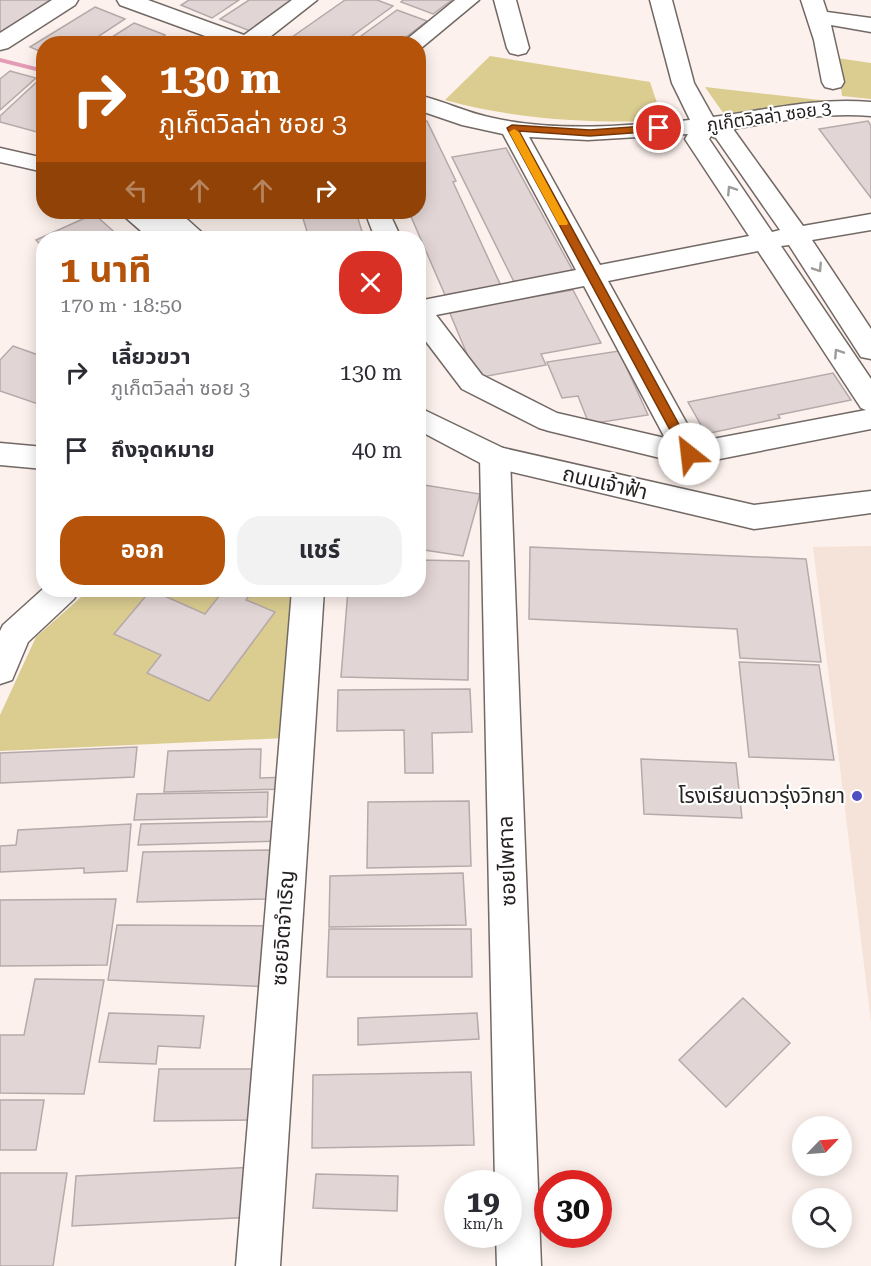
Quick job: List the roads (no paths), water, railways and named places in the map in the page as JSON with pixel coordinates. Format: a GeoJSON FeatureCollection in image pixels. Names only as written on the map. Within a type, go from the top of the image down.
{"type":"FeatureCollection","features":[{"type":"Feature","properties":{"kind":"street"},"geometry":{"type":"LineString","coordinates":[[0,43],[67,0]]}},
{"type":"Feature","properties":{"kind":"street"},"geometry":{"type":"LineString","coordinates":[[257,36],[306,0]]}},
{"type":"Feature","properties":{"kind":"street"},"geometry":{"type":"LineString","coordinates":[[422,36],[468,0]]}},
{"type":"Feature","properties":{"kind":"street"},"geometry":{"type":"LineString","coordinates":[[505,0],[518,48]]}},
{"type":"Feature","properties":{"kind":"street"},"geometry":{"type":"LineString","coordinates":[[662,0],[683,83],[705,125],[724,133],[796,235],[871,350]]}},
{"type":"Feature","properties":{"kind":"street"},"geometry":{"type":"LineString","coordinates":[[143,2],[228,36]]}},
{"type":"Feature","properties":{"kind":"street"},"geometry":{"type":"LineString","coordinates":[[816,8],[871,25]]}},
{"type":"Feature","properties":{"kind":"street"},"geometry":{"type":"LineString","coordinates":[[816,8],[833,82]]}},
{"type":"Feature","properties":{"kind":"street"},"geometry":{"type":"LineString","coordinates":[[197,36],[207,29]]}},
{"type":"Feature","properties":{"kind":"street","name":"ภูเก็ตวิลล่า ซอย 3"},"geometry":{"type":"LineString","coordinates":[[426,105],[471,121],[512,128],[590,133],[705,125],[846,105],[871,110]]}},
{"type":"Feature","properties":{"kind":"street"},"geometry":{"type":"LineString","coordinates":[[705,125],[697,139],[871,400]]}},
{"type":"Feature","properties":{"kind":"street"},"geometry":{"type":"LineString","coordinates":[[512,128],[689,454]]}},
{"type":"Feature","properties":{"kind":"street"},"geometry":{"type":"LineString","coordinates":[[0,141],[36,148]]}},
{"type":"Feature","properties":{"kind":"street"},"geometry":{"type":"LineString","coordinates":[[0,155],[36,163]]}},
{"type":"Feature","properties":{"kind":"street"},"geometry":{"type":"LineString","coordinates":[[142,219],[156,231]]}},
{"type":"Feature","properties":{"kind":"street"},"geometry":{"type":"LineString","coordinates":[[172,219],[187,231]]}},
{"type":"Feature","properties":{"kind":"street"},"geometry":{"type":"LineString","coordinates":[[426,308],[592,277],[764,240],[871,222]]}},
{"type":"Feature","properties":{"kind":"street"},"geometry":{"type":"LineString","coordinates":[[426,321],[472,382],[549,421],[689,454],[871,419]]}},
{"type":"Feature","properties":{"kind":"street","name":"ถนนเจ้าฟ้า"},"geometry":{"type":"LineString","coordinates":[[426,421],[495,457],[754,517],[871,502]]}},
{"type":"Feature","properties":{"kind":"street"},"geometry":{"type":"LineString","coordinates":[[0,454],[36,457]]}},
{"type":"Feature","properties":{"kind":"street","name":"ซอยไพศาล"},"geometry":{"type":"LineString","coordinates":[[495,457],[519,1266]]}},
{"type":"Feature","properties":{"kind":"street"},"geometry":{"type":"LineString","coordinates":[[0,670],[15,634],[55,597]]}},
{"type":"Feature","properties":{"kind":"street","name":"ซอยจิตจำเริญ"},"geometry":{"type":"LineString","coordinates":[[258,1266],[307,597]]}},
{"type":"Feature","properties":{"kind":"waterway"},"geometry":{"type":"LineString","coordinates":[[0,60],[36,69]]}},
{"type":"Feature","properties":{"kind":"place","name":"โรงเรียนดาวรุ่งวิทยา"},"geometry":{"type":"Point","coordinates":[857,796]}}]}
